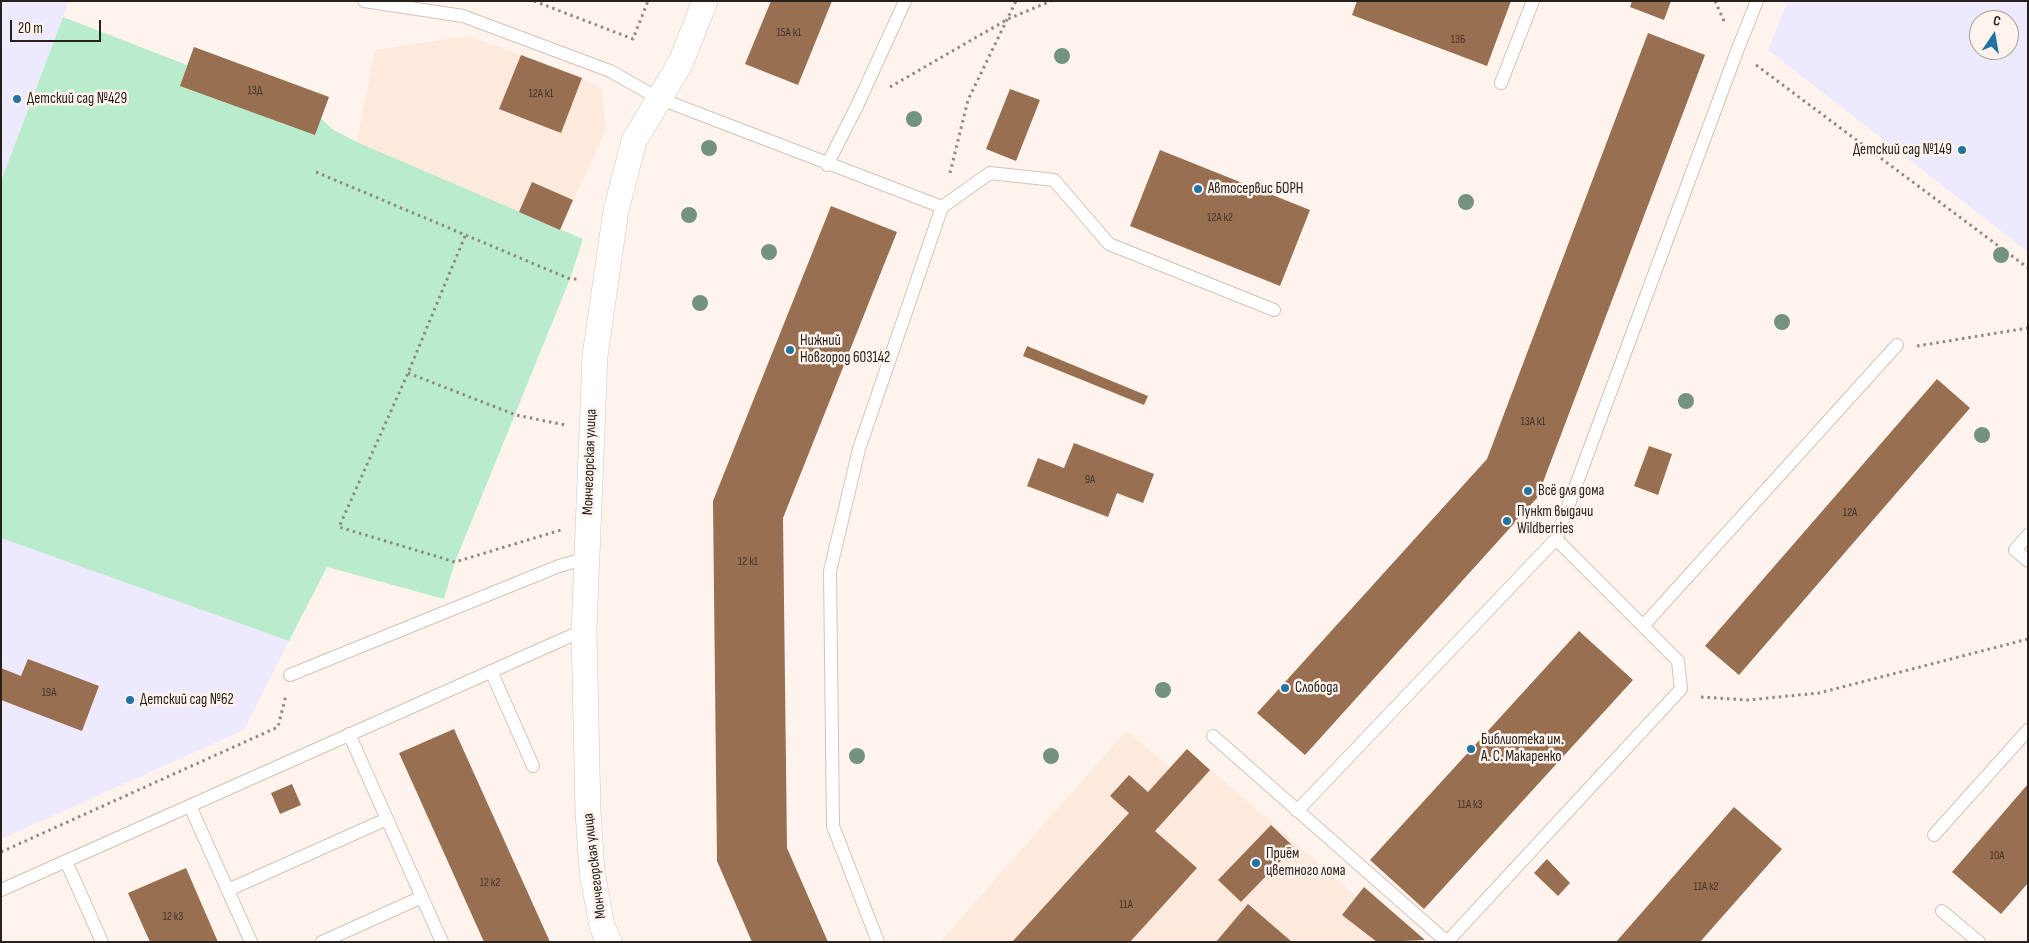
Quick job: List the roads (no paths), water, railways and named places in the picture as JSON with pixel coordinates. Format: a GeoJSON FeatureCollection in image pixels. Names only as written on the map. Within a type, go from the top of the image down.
{"type":"FeatureCollection","features":[{"type":"Feature","properties":{"kind":"street","name":"Мончегорская улица"},"geometry":{"type":"LineString","coordinates":[[609,942],[602,926],[592,872],[588,812],[584,630],[590,430],[595,356],[616,210],[634,141],[681,62],[705,1]]}},
{"type":"Feature","properties":{"kind":"lane"},"geometry":{"type":"LineString","coordinates":[[364,1],[462,16],[610,71],[658,98],[827,165],[942,207]]}},
{"type":"Feature","properties":{"kind":"lane"},"geometry":{"type":"LineString","coordinates":[[827,165],[857,106],[904,1]]}},
{"type":"Feature","properties":{"kind":"lane"},"geometry":{"type":"LineString","coordinates":[[1501,83],[1532,1]]}},
{"type":"Feature","properties":{"kind":"lane"},"geometry":{"type":"LineString","coordinates":[[1297,811],[1556,539],[1736,51],[1757,1]]}},
{"type":"Feature","properties":{"kind":"lane"},"geometry":{"type":"LineString","coordinates":[[878,942],[833,826],[830,571],[859,449],[942,207],[990,173],[1054,180],[1109,244],[1274,310]]}},
{"type":"Feature","properties":{"kind":"lane"},"geometry":{"type":"LineString","coordinates":[[1644,626],[1897,345]]}},
{"type":"Feature","properties":{"kind":"lane"},"geometry":{"type":"LineString","coordinates":[[2028,535],[2015,550],[2028,561]]}},
{"type":"Feature","properties":{"kind":"lane"},"geometry":{"type":"LineString","coordinates":[[1212,736],[1447,942],[1681,689],[1678,661],[1556,539]]}},
{"type":"Feature","properties":{"kind":"lane"},"geometry":{"type":"LineString","coordinates":[[290,675],[559,566],[587,558]]}},
{"type":"Feature","properties":{"kind":"lane"},"geometry":{"type":"LineString","coordinates":[[1,890],[584,630]]}},
{"type":"Feature","properties":{"kind":"lane"},"geometry":{"type":"LineString","coordinates":[[491,672],[533,766]]}},
{"type":"Feature","properties":{"kind":"lane"},"geometry":{"type":"LineString","coordinates":[[1934,835],[2028,730]]}},
{"type":"Feature","properties":{"kind":"lane"},"geometry":{"type":"LineString","coordinates":[[349,734],[442,942]]}},
{"type":"Feature","properties":{"kind":"lane"},"geometry":{"type":"LineString","coordinates":[[190,806],[251,942]]}},
{"type":"Feature","properties":{"kind":"lane"},"geometry":{"type":"LineString","coordinates":[[228,890],[387,819]]}},
{"type":"Feature","properties":{"kind":"lane"},"geometry":{"type":"LineString","coordinates":[[66,861],[102,942]]}},
{"type":"Feature","properties":{"kind":"lane"},"geometry":{"type":"LineString","coordinates":[[322,942],[422,898]]}},
{"type":"Feature","properties":{"kind":"lane"},"geometry":{"type":"LineString","coordinates":[[1942,911],[1979,942]]}},
{"type":"Feature","properties":{"kind":"place","name":"Детский сад №429"},"geometry":{"type":"Point","coordinates":[17,99]}},
{"type":"Feature","properties":{"kind":"place","name":"Детский сад №149"},"geometry":{"type":"Point","coordinates":[1962,150]}},
{"type":"Feature","properties":{"kind":"place","name":"Автосервис БОРН"},"geometry":{"type":"Point","coordinates":[1198,189]}},
{"type":"Feature","properties":{"kind":"place","name":"Нижний Новгород 603142"},"geometry":{"type":"Point","coordinates":[790,350]}},
{"type":"Feature","properties":{"kind":"place","name":"Всё для дома"},"geometry":{"type":"Point","coordinates":[1528,491]}},
{"type":"Feature","properties":{"kind":"place","name":"Пункт выдачи Wildberries"},"geometry":{"type":"Point","coordinates":[1507,521]}},
{"type":"Feature","properties":{"kind":"place","name":"Слобода"},"geometry":{"type":"Point","coordinates":[1285,688]}},
{"type":"Feature","properties":{"kind":"place","name":"Детский сад №62"},"geometry":{"type":"Point","coordinates":[130,700]}},
{"type":"Feature","properties":{"kind":"place","name":"Библиотека им. А. С. Макаренко"},"geometry":{"type":"Point","coordinates":[1471,749]}},
{"type":"Feature","properties":{"kind":"place","name":"Приём цветного лома"},"geometry":{"type":"Point","coordinates":[1256,863]}}]}
